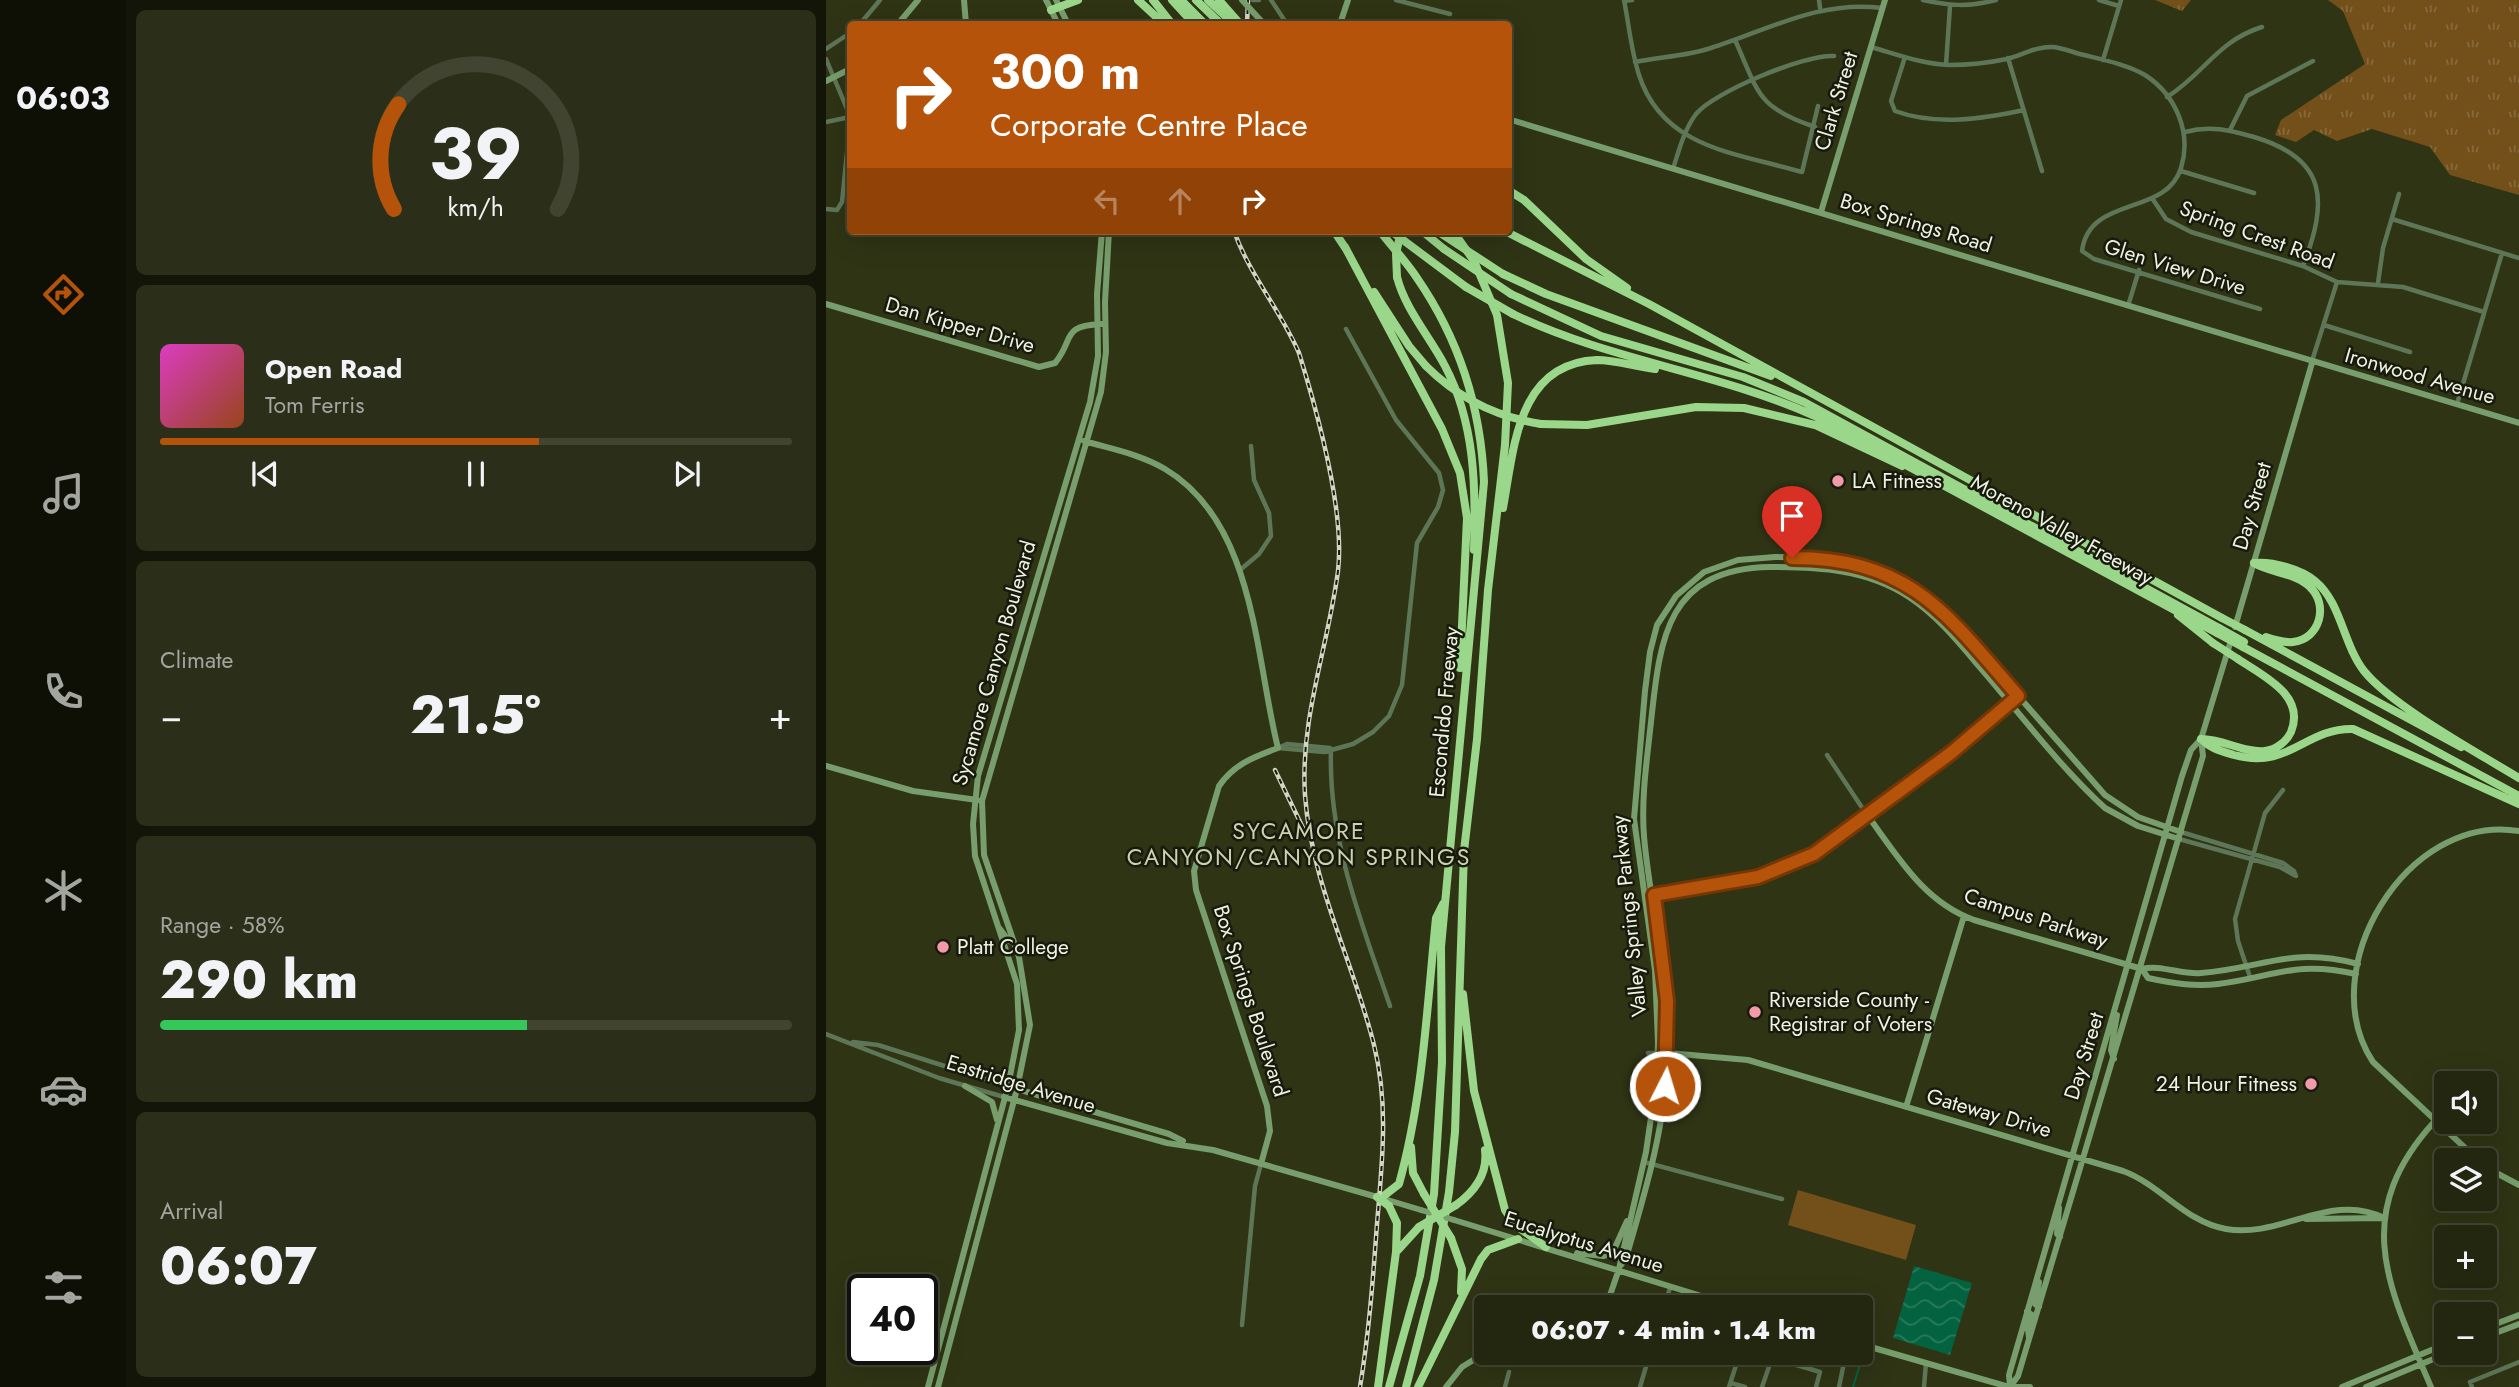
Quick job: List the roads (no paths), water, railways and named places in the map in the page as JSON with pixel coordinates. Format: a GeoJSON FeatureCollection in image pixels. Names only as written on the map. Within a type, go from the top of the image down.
{"type":"FeatureCollection","features":[{"type":"Feature","properties":{"kind":"highway"},"geometry":{"type":"LineString","coordinates":[[1057,4],[1078,0]]}},
{"type":"Feature","properties":{"kind":"highway"},"geometry":{"type":"LineString","coordinates":[[1138,0],[1161,21]]}},
{"type":"Feature","properties":{"kind":"highway"},"geometry":{"type":"LineString","coordinates":[[1153,0],[1170,21]]}},
{"type":"Feature","properties":{"kind":"highway"},"geometry":{"type":"LineString","coordinates":[[1172,0],[1191,21]]}},
{"type":"Feature","properties":{"kind":"highway"},"geometry":{"type":"LineString","coordinates":[[1181,0],[1202,21]]}},
{"type":"Feature","properties":{"kind":"highway"},"geometry":{"type":"LineString","coordinates":[[1190,0],[1211,21]]}},
{"type":"Feature","properties":{"kind":"highway"},"geometry":{"type":"LineString","coordinates":[[1196,0],[1218,21]]}},
{"type":"Feature","properties":{"kind":"highway"},"geometry":{"type":"LineString","coordinates":[[1208,0],[1232,21]]}},
{"type":"Feature","properties":{"kind":"highway"},"geometry":{"type":"LineString","coordinates":[[1219,0],[1232,21]]}},
{"type":"Feature","properties":{"kind":"highway"},"geometry":{"type":"LineString","coordinates":[[1512,192],[1524,200],[1586,259],[1649,304]]}},
{"type":"Feature","properties":{"kind":"highway"},"geometry":{"type":"LineString","coordinates":[[1337,235],[1409,346],[1426,366],[1454,390],[1504,416],[1541,424],[1587,425],[1696,407],[1752,409],[1815,425],[1890,462],[1915,470]]}},
{"type":"Feature","properties":{"kind":"highway","name":"Escondido Freeway"},"geometry":{"type":"LineString","coordinates":[[1383,235],[1415,275],[1442,319],[1472,394],[1481,443],[1484,491],[1441,947],[1440,1132],[1434,1194],[1420,1276],[1390,1387]]}},
{"type":"Feature","properties":{"kind":"highway","name":"Moreno Valley Freeway"},"geometry":{"type":"LineString","coordinates":[[1396,235],[1466,287],[1513,314],[1585,344],[1757,393],[1801,409],[2174,611],[2218,631],[2519,796]]}},
{"type":"Feature","properties":{"kind":"highway"},"geometry":{"type":"LineString","coordinates":[[1400,235],[1396,254],[1397,277],[1405,299],[1447,370],[1466,423],[1475,488],[1471,608]]}},
{"type":"Feature","properties":{"kind":"highway"},"geometry":{"type":"LineString","coordinates":[[1427,235],[1511,294],[1601,336],[1743,377],[1804,401],[2218,631]]}},
{"type":"Feature","properties":{"kind":"highway"},"geometry":{"type":"LineString","coordinates":[[1443,235],[1503,275],[1546,294],[1806,390]]}},
{"type":"Feature","properties":{"kind":"highway","name":"Escondido Freeway"},"geometry":{"type":"LineString","coordinates":[[1406,1387],[1434,1280],[1449,1192],[1455,1132],[1459,933],[1488,590],[1505,445],[1508,383],[1504,349],[1494,306],[1474,261],[1456,235]]}},
{"type":"Feature","properties":{"kind":"highway","name":"Moreno Valley Freeway"},"geometry":{"type":"LineString","coordinates":[[1512,235],[1649,304],[2519,778]]}},
{"type":"Feature","properties":{"kind":"highway"},"geometry":{"type":"LineString","coordinates":[[1345,247],[1443,429],[1460,473],[1467,518],[1457,758]]}},
{"type":"Feature","properties":{"kind":"highway"},"geometry":{"type":"LineString","coordinates":[[1488,590],[1518,426],[1538,388],[1564,368],[1588,361],[1618,362],[1679,371]]}},
{"type":"Feature","properties":{"kind":"highway"},"geometry":{"type":"LineString","coordinates":[[2254,563],[2265,562],[2300,573],[2316,582],[2326,594],[2355,657],[2375,683],[2519,778]]}},
{"type":"Feature","properties":{"kind":"highway"},"geometry":{"type":"LineString","coordinates":[[2247,631],[2280,641],[2300,640],[2314,630],[2320,615],[2319,599],[2305,583],[2254,563]]}},
{"type":"Feature","properties":{"kind":"highway"},"geometry":{"type":"LineString","coordinates":[[2174,611],[2188,626],[2288,695],[2294,712],[2290,734],[2283,743],[2267,751],[2201,739]]}},
{"type":"Feature","properties":{"kind":"highway"},"geometry":{"type":"LineString","coordinates":[[2201,739],[2211,749],[2244,757],[2268,759],[2283,755],[2328,732],[2353,729],[2519,804]]}},
{"type":"Feature","properties":{"kind":"highway"},"geometry":{"type":"LineString","coordinates":[[1378,1387],[1386,1344],[1398,1223],[1382,1198],[1399,1184],[1412,1130],[1421,1074],[1436,918],[1445,898]]}},
{"type":"Feature","properties":{"kind":"highway"},"geometry":{"type":"LineString","coordinates":[[1396,1252],[1419,1227],[1469,1195],[1481,1178],[1486,1156],[1465,1035],[1459,933]]}},
{"type":"Feature","properties":{"kind":"highway"},"geometry":{"type":"LineString","coordinates":[[1412,1130],[1413,1173],[1451,1238],[1462,1269],[1460,1298]]}},
{"type":"Feature","properties":{"kind":"highway"},"geometry":{"type":"LineString","coordinates":[[1483,1130],[1507,1216],[1546,1247]]}},
{"type":"Feature","properties":{"kind":"highway"},"geometry":{"type":"LineString","coordinates":[[1418,1387],[1460,1298],[1488,1250],[1518,1239]]}},
{"type":"Feature","properties":{"kind":"street"},"geometry":{"type":"LineString","coordinates":[[862,21],[880,0]]}},
{"type":"Feature","properties":{"kind":"street"},"geometry":{"type":"LineString","coordinates":[[900,21],[918,0]]}},
{"type":"Feature","properties":{"kind":"street"},"geometry":{"type":"LineString","coordinates":[[1046,0],[1057,4],[1066,21]]}},
{"type":"Feature","properties":{"kind":"street"},"geometry":{"type":"LineString","coordinates":[[1242,0],[1261,21]]}},
{"type":"Feature","properties":{"kind":"street"},"geometry":{"type":"LineString","coordinates":[[1253,0],[1259,0]]}},
{"type":"Feature","properties":{"kind":"street"},"geometry":{"type":"LineString","coordinates":[[1271,0],[1285,21]]}},
{"type":"Feature","properties":{"kind":"street"},"geometry":{"type":"LineString","coordinates":[[1341,21],[1348,0]]}},
{"type":"Feature","properties":{"kind":"street"},"geometry":{"type":"LineString","coordinates":[[1396,0],[1450,14]]}},
{"type":"Feature","properties":{"kind":"street"},"geometry":{"type":"LineString","coordinates":[[1632,0],[1624,1],[1635,61],[1653,104],[1667,122],[1684,136],[1802,172],[1818,106]]}},
{"type":"Feature","properties":{"kind":"street"},"geometry":{"type":"LineString","coordinates":[[1819,0],[1820,8]]}},
{"type":"Feature","properties":{"kind":"street","name":"Clark Street"},"geometry":{"type":"LineString","coordinates":[[1821,212],[1885,0]]}},
{"type":"Feature","properties":{"kind":"street"},"geometry":{"type":"LineString","coordinates":[[1923,0],[1950,6],[1972,6],[1996,0]]}},
{"type":"Feature","properties":{"kind":"street"},"geometry":{"type":"LineString","coordinates":[[2099,0],[2120,3],[2103,60]]}},
{"type":"Feature","properties":{"kind":"street"},"geometry":{"type":"LineString","coordinates":[[1635,61],[1708,49],[1791,15],[1820,8],[1856,3],[1882,8]]}},
{"type":"Feature","properties":{"kind":"street"},"geometry":{"type":"LineString","coordinates":[[1946,65],[1950,6]]}},
{"type":"Feature","properties":{"kind":"street"},"geometry":{"type":"LineString","coordinates":[[2167,97],[2187,82],[2223,46],[2243,33],[2262,27]]}},
{"type":"Feature","properties":{"kind":"street"},"geometry":{"type":"LineString","coordinates":[[826,49],[847,35]]}},
{"type":"Feature","properties":{"kind":"street"},"geometry":{"type":"LineString","coordinates":[[1735,40],[1765,102],[1782,116],[1815,127]]}},
{"type":"Feature","properties":{"kind":"street"},"geometry":{"type":"LineString","coordinates":[[1871,47],[1946,65],[2008,58],[2054,47],[2143,74],[2167,97],[2185,132],[2187,146],[2181,171],[2168,188],[2152,198]]}},
{"type":"Feature","properties":{"kind":"street"},"geometry":{"type":"LineString","coordinates":[[1673,169],[1684,136],[1702,108],[1801,60],[1833,56]]}},
{"type":"Feature","properties":{"kind":"street"},"geometry":{"type":"LineString","coordinates":[[1905,57],[1891,101],[1895,111],[1913,116],[1966,120],[2024,110]]}},
{"type":"Feature","properties":{"kind":"street"},"geometry":{"type":"LineString","coordinates":[[2008,58],[2042,171]]}},
{"type":"Feature","properties":{"kind":"street"},"geometry":{"type":"LineString","coordinates":[[826,59],[847,109]]}},
{"type":"Feature","properties":{"kind":"street"},"geometry":{"type":"LineString","coordinates":[[2230,130],[2247,96],[2313,61]]}},
{"type":"Feature","properties":{"kind":"street"},"geometry":{"type":"LineString","coordinates":[[826,81],[847,71]]}},
{"type":"Feature","properties":{"kind":"street"},"geometry":{"type":"LineString","coordinates":[[826,122],[847,118]]}},
{"type":"Feature","properties":{"kind":"street","name":"Box Springs Road"},"geometry":{"type":"LineString","coordinates":[[1512,120],[2312,363]]}},
{"type":"Feature","properties":{"kind":"street"},"geometry":{"type":"LineString","coordinates":[[2185,132],[2206,127],[2230,130],[2286,147],[2297,155],[2311,175],[2319,204],[2319,218],[2303,266]]}},
{"type":"Feature","properties":{"kind":"street"},"geometry":{"type":"LineString","coordinates":[[826,209],[837,210],[844,189],[847,156]]}},
{"type":"Feature","properties":{"kind":"street"},"geometry":{"type":"LineString","coordinates":[[2181,171],[2254,193]]}},
{"type":"Feature","properties":{"kind":"street"},"geometry":{"type":"LineString","coordinates":[[2378,283],[2381,256],[2399,194]]}},
{"type":"Feature","properties":{"kind":"street","name":"Spring Crest Road"},"geometry":{"type":"LineString","coordinates":[[2152,198],[2159,212],[2177,226],[2303,266],[2337,282],[2378,283],[2403,287],[2484,312]]}},
{"type":"Feature","properties":{"kind":"street","name":"Glen View Drive"},"geometry":{"type":"LineString","coordinates":[[2152,198],[2108,212],[2097,220],[2083,240],[2082,251],[2094,259],[2139,270],[2260,309]]}},
{"type":"Feature","properties":{"kind":"street"},"geometry":{"type":"LineString","coordinates":[[2392,219],[2519,258]]}},
{"type":"Feature","properties":{"kind":"street","name":"Sycamore Canyon Boulevard"},"geometry":{"type":"LineString","coordinates":[[1102,235],[1097,294],[1102,324]]}},
{"type":"Feature","properties":{"kind":"street","name":"Sycamore Canyon Boulevard"},"geometry":{"type":"LineString","coordinates":[[938,1387],[1014,1101],[1030,1026],[1025,982],[1014,942],[987,869],[981,840],[982,801],[1082,441],[1102,324],[1109,235]]}},
{"type":"Feature","properties":{"kind":"street"},"geometry":{"type":"LineString","coordinates":[[2457,404],[2502,253]]}},
{"type":"Feature","properties":{"kind":"street"},"geometry":{"type":"LineString","coordinates":[[2128,307],[2139,270]]}},
{"type":"Feature","properties":{"kind":"street","name":"Day Street"},"geometry":{"type":"LineString","coordinates":[[2010,1387],[2018,1376],[2142,970],[2203,755],[2201,739],[2337,282]]}},
{"type":"Feature","properties":{"kind":"street","name":"Dan Kipper Drive"},"geometry":{"type":"LineString","coordinates":[[826,304],[1039,367],[1055,363],[1074,328],[1102,324]]}},
{"type":"Feature","properties":{"kind":"street"},"geometry":{"type":"LineString","coordinates":[[2324,325],[2410,352]]}},
{"type":"Feature","properties":{"kind":"street"},"geometry":{"type":"LineString","coordinates":[[1082,441],[1146,460],[1180,480],[1214,520],[1240,570],[1251,606],[1278,748],[1324,752],[1353,744],[1373,732],[1389,716],[1397,701],[1402,685],[1417,543],[1438,507],[1443,490],[1439,472],[1396,420],[1346,329]]}},
{"type":"Feature","properties":{"kind":"street","name":"Ironwood Avenue"},"geometry":{"type":"LineString","coordinates":[[2312,363],[2519,423]]}},
{"type":"Feature","properties":{"kind":"street","name":"Sycamore Canyon Boulevard"},"geometry":{"type":"LineString","coordinates":[[928,1387],[1017,1045],[1017,984],[976,862],[974,800],[981,763],[1082,441]]}},
{"type":"Feature","properties":{"kind":"street"},"geometry":{"type":"LineString","coordinates":[[1240,570],[1255,559],[1271,536],[1269,513],[1254,480],[1251,446]]}},
{"type":"Feature","properties":{"kind":"street","name":"Valley Springs Parkway"},"geometry":{"type":"LineString","coordinates":[[1619,1269],[1627,1221],[1644,1162],[1654,1107],[1658,1053],[1655,970],[1634,811],[1652,638],[1657,625],[1683,588],[1714,568],[1748,558],[1809,558],[1849,562],[1882,572],[1920,592],[1940,608],[2115,803],[2167,832]]}},
{"type":"Feature","properties":{"kind":"street","name":"Valley Springs Parkway"},"geometry":{"type":"LineString","coordinates":[[1619,1269],[1626,1258],[1653,1164],[1660,1129],[1668,1053],[1667,1001],[1643,818],[1659,654],[1666,630],[1679,607],[1698,589],[1719,576],[1749,569],[1837,569],[1870,578],[1909,597],[1938,620],[2010,702]]}},
{"type":"Feature","properties":{"kind":"street"},"geometry":{"type":"LineString","coordinates":[[1644,896],[1779,870],[1814,854],[1951,753],[2018,696]]}},
{"type":"Feature","properties":{"kind":"street"},"geometry":{"type":"LineString","coordinates":[[2010,702],[2105,808],[2138,827],[2167,832],[2252,858],[2280,867],[2296,876],[2294,871],[2283,863],[2252,858]]}},
{"type":"Feature","properties":{"kind":"street","name":"Day Street"},"geometry":{"type":"LineString","coordinates":[[2010,1387],[2009,1375],[2027,1311],[2191,750],[2201,739]]}},
{"type":"Feature","properties":{"kind":"street","name":"Box Springs Boulevard"},"geometry":{"type":"LineString","coordinates":[[1242,1325],[1255,1186],[1270,1131],[1267,1106],[1196,890],[1194,871],[1219,786],[1240,764],[1278,748]]}},
{"type":"Feature","properties":{"kind":"street"},"geometry":{"type":"LineString","coordinates":[[1331,748],[1331,792],[1336,832],[1345,871],[1390,1006]]}},
{"type":"Feature","properties":{"kind":"street","name":"Campus Parkway"},"geometry":{"type":"LineString","coordinates":[[1827,755],[1868,816],[1921,886],[1943,905],[1964,916],[2142,970],[2151,967],[2197,973],[2299,956],[2327,957],[2358,964]]}},
{"type":"Feature","properties":{"kind":"street"},"geometry":{"type":"LineString","coordinates":[[826,766],[913,790],[982,801]]}},
{"type":"Feature","properties":{"kind":"street"},"geometry":{"type":"LineString","coordinates":[[2250,977],[2235,919],[2265,813],[2283,790]]}},
{"type":"Feature","properties":{"kind":"street"},"geometry":{"type":"LineString","coordinates":[[2431,1387],[2388,1277],[2383,1243],[2384,1218],[2391,1189],[2404,1159],[2434,1122],[2378,1069],[2365,1050],[2354,1013],[2356,974],[2378,910],[2393,888],[2426,856],[2451,840],[2471,833],[2495,829],[2519,831]]}},
{"type":"Feature","properties":{"kind":"street"},"geometry":{"type":"LineString","coordinates":[[1906,1107],[1964,916]]}},
{"type":"Feature","properties":{"kind":"street"},"geometry":{"type":"LineString","coordinates":[[998,928],[1009,941],[1014,942]]}},
{"type":"Feature","properties":{"kind":"street","name":"Campus Parkway"},"geometry":{"type":"LineString","coordinates":[[2142,970],[2148,978],[2187,985],[2219,984],[2311,967],[2356,974]]}},
{"type":"Feature","properties":{"kind":"street"},"geometry":{"type":"LineString","coordinates":[[2114,1059],[2111,1050],[2117,1026],[2118,1006]]}},
{"type":"Feature","properties":{"kind":"street","name":"Eastridge Avenue"},"geometry":{"type":"LineString","coordinates":[[826,1034],[875,1055],[1014,1101],[1167,1143],[1188,1143]]}},
{"type":"Feature","properties":{"kind":"street","name":"Eastridge Avenue"},"geometry":{"type":"LineString","coordinates":[[848,1042],[878,1045],[1169,1134],[1188,1143],[1421,1210]]}},
{"type":"Feature","properties":{"kind":"street","name":"Gateway Drive"},"geometry":{"type":"LineString","coordinates":[[1648,1053],[1748,1060],[2084,1159],[2138,1177],[2196,1218],[2225,1229],[2258,1230],[2306,1219],[2314,1214],[2340,1210],[2374,1213],[2384,1218]]}},
{"type":"Feature","properties":{"kind":"street"},"geometry":{"type":"LineString","coordinates":[[965,1086],[992,1102],[998,1122]]}},
{"type":"Feature","properties":{"kind":"street"},"geometry":{"type":"LineString","coordinates":[[2448,1134],[2464,1148]]}},
{"type":"Feature","properties":{"kind":"street"},"geometry":{"type":"LineString","coordinates":[[1644,1162],[1782,1199]]}},
{"type":"Feature","properties":{"kind":"street"},"geometry":{"type":"LineString","coordinates":[[2497,1173],[2519,1185]]}},
{"type":"Feature","properties":{"kind":"street"},"geometry":{"type":"LineString","coordinates":[[2058,1206],[2061,1214],[2057,1234],[2060,1237]]}},
{"type":"Feature","properties":{"kind":"street","name":"Eucalyptus Avenue"},"geometry":{"type":"LineString","coordinates":[[1421,1210],[1619,1269],[1695,1295]]}},
{"type":"Feature","properties":{"kind":"street"},"geometry":{"type":"LineString","coordinates":[[1558,1251],[1609,1255],[1618,1246],[1627,1221]]}},
{"type":"Feature","properties":{"kind":"street"},"geometry":{"type":"LineString","coordinates":[[1610,1295],[1619,1269]]}},
{"type":"Feature","properties":{"kind":"street"},"geometry":{"type":"LineString","coordinates":[[2039,1273],[2035,1304],[2039,1307]]}},
{"type":"Feature","properties":{"kind":"street"},"geometry":{"type":"LineString","coordinates":[[1668,1295],[1670,1288]]}},
{"type":"Feature","properties":{"kind":"street"},"geometry":{"type":"LineString","coordinates":[[2027,1311],[2032,1315],[2028,1329],[2029,1340]]}},
{"type":"Feature","properties":{"kind":"street"},"geometry":{"type":"LineString","coordinates":[[2497,1323],[2519,1315]]}},
{"type":"Feature","properties":{"kind":"street"},"geometry":{"type":"LineString","coordinates":[[2497,1332],[2519,1324]]}},
{"type":"Feature","properties":{"kind":"street"},"geometry":{"type":"LineString","coordinates":[[1873,1348],[2010,1387],[2029,1387]]}},
{"type":"Feature","properties":{"kind":"street"},"geometry":{"type":"LineString","coordinates":[[2344,1387],[2434,1349]]}},
{"type":"Feature","properties":{"kind":"street"},"geometry":{"type":"LineString","coordinates":[[1762,1387],[1772,1358],[1820,1372],[1816,1387]]}},
{"type":"Feature","properties":{"kind":"street"},"geometry":{"type":"LineString","coordinates":[[2366,1387],[2434,1359]]}},
{"type":"Feature","properties":{"kind":"street"},"geometry":{"type":"LineString","coordinates":[[1446,1387],[1462,1367],[1474,1360]]}},
{"type":"Feature","properties":{"kind":"street"},"geometry":{"type":"LineString","coordinates":[[1924,1387],[1926,1362]]}},
{"type":"Feature","properties":{"kind":"street"},"geometry":{"type":"LineString","coordinates":[[2471,1384],[2518,1363]]}},
{"type":"Feature","properties":{"kind":"street"},"geometry":{"type":"LineString","coordinates":[[1640,1387],[1646,1365]]}},
{"type":"Feature","properties":{"kind":"street"},"geometry":{"type":"LineString","coordinates":[[1736,1365],[1730,1385],[1745,1387]]}},
{"type":"Feature","properties":{"kind":"street"},"geometry":{"type":"LineString","coordinates":[[1839,1387],[1844,1365]]}},
{"type":"Feature","properties":{"kind":"street"},"geometry":{"type":"LineString","coordinates":[[1505,1387],[1509,1372]]}},
{"type":"Feature","properties":{"kind":"water"},"geometry":{"type":"Polygon","coordinates":[[[1914,1266],[1972,1283],[1950,1355],[1893,1338],[1914,1266]]]}},
{"type":"Feature","properties":{"kind":"waterway"},"geometry":{"type":"LineString","coordinates":[[1853,1387],[1860,1365]]}},
{"type":"Feature","properties":{"kind":"railway"},"geometry":{"type":"LineString","coordinates":[[1247,21],[1248,0]]}},
{"type":"Feature","properties":{"kind":"railway"},"geometry":{"type":"LineString","coordinates":[[1236,235],[1299,353],[1328,461],[1337,520],[1338,571],[1311,710],[1305,795],[1315,859],[1365,1014],[1379,1067],[1383,1112],[1381,1179],[1360,1387]]}},
{"type":"Feature","properties":{"kind":"railway"},"geometry":{"type":"LineString","coordinates":[[1275,770],[1303,828]]}},
{"type":"Feature","properties":{"kind":"place","name":"LA Fitness"},"geometry":{"type":"Point","coordinates":[1838,481]}},
{"type":"Feature","properties":{"kind":"place","name":"Platt College"},"geometry":{"type":"Point","coordinates":[943,947]}},
{"type":"Feature","properties":{"kind":"place","name":"Riverside County - Registrar of Voters"},"geometry":{"type":"Point","coordinates":[1755,1012]}},
{"type":"Feature","properties":{"kind":"place","name":"24 Hour Fitness"},"geometry":{"type":"Point","coordinates":[2311,1084]}},
{"type":"Feature","properties":{"kind":"district","name":"SYCAMORE CANYON/CANYON SPRINGS"},"geometry":{"type":"Point","coordinates":[1299,844]}}]}
